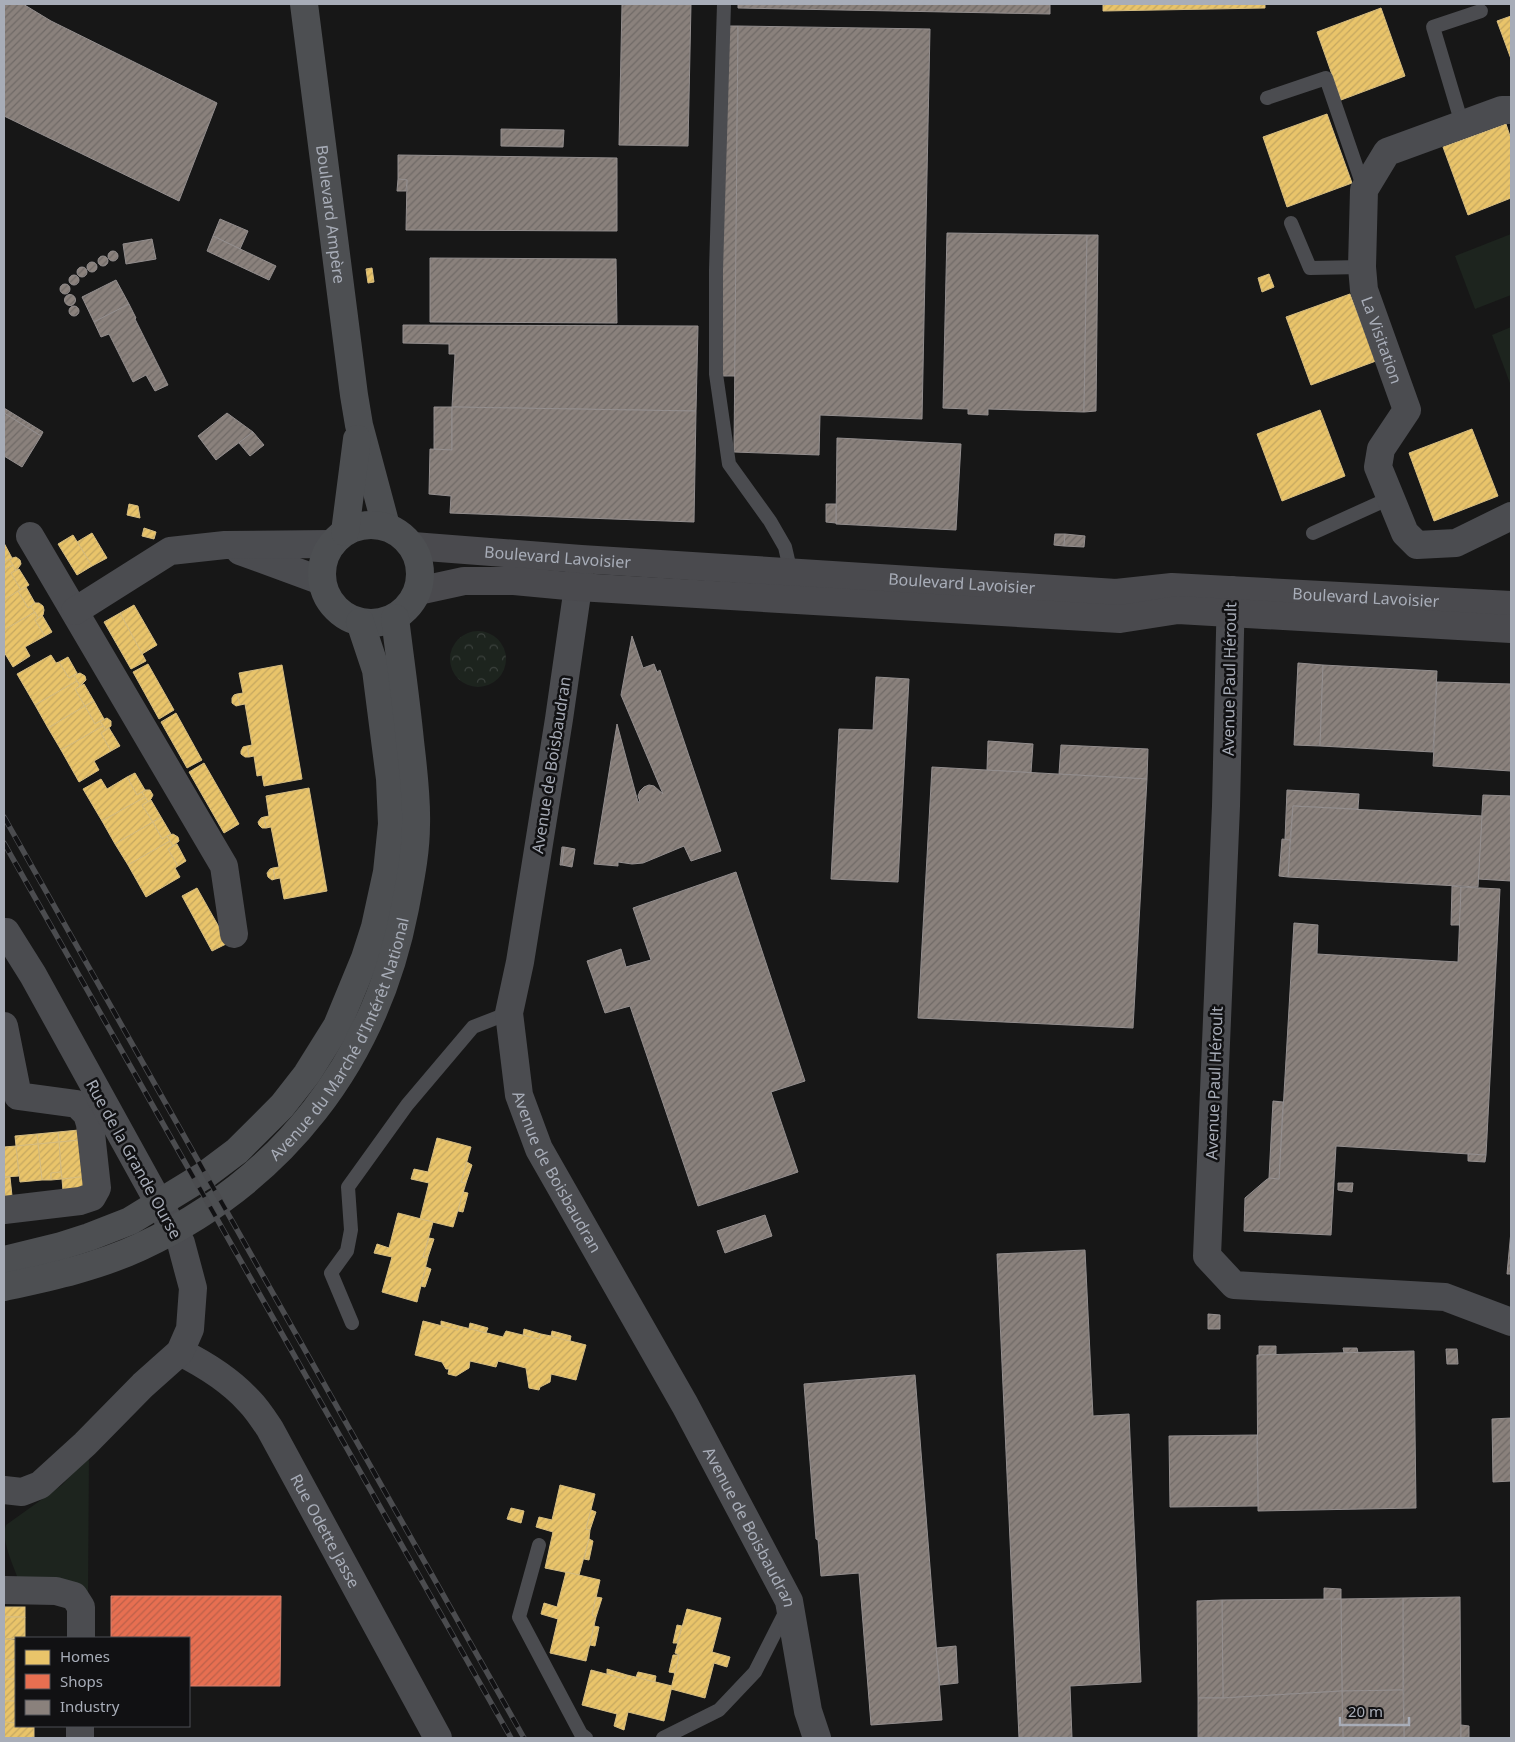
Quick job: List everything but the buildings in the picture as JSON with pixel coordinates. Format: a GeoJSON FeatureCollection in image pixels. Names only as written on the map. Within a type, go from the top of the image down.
{"type":"FeatureCollection","features":[{"type":"Feature","properties":{"kind":"main road","name":"Boulevard Ampère"},"geometry":{"type":"LineString","coordinates":[[304,4],[359,426],[386,526]]}},
{"type":"Feature","properties":{"kind":"main road","name":"Boulevard Ampère"},"geometry":{"type":"LineString","coordinates":[[339,538],[359,426]]}},
{"type":"Feature","properties":{"kind":"main road"},"geometry":{"type":"LineString","coordinates":[[365,524],[386,526],[401,534],[413,546],[421,568],[418,591],[409,606],[395,618],[377,623],[360,622],[342,613],[329,599],[322,581],[323,561],[339,538],[365,524]]}},
{"type":"Feature","properties":{"kind":"main road","name":"Avenue du Marché d'Intérêt National"},"geometry":{"type":"LineString","coordinates":[[4,1287],[103,1261],[139,1248],[182,1225],[215,1204],[273,1158],[303,1125],[329,1091],[360,1041],[379,999],[401,928],[411,878],[416,826],[413,770],[395,618]]}},
{"type":"Feature","properties":{"kind":"main road","name":"Avenue du Marché d'Intérêt National"},"geometry":{"type":"LineString","coordinates":[[4,1260],[60,1246],[105,1231],[130,1220],[206,1175],[237,1151],[282,1106],[307,1074],[337,1026],[365,958],[375,927],[387,872],[392,824],[390,779],[376,670],[360,622]]}},
{"type":"Feature","properties":{"kind":"street","name":"La Visitation"},"geometry":{"type":"LineString","coordinates":[[1511,110],[1502,110],[1387,152],[1364,190],[1362,266],[1364,290],[1407,410],[1380,449],[1378,467],[1404,533],[1417,545],[1456,543],[1511,516]]}},
{"type":"Feature","properties":{"kind":"street"},"geometry":{"type":"LineString","coordinates":[[30,536],[224,866],[234,934]]}},
{"type":"Feature","properties":{"kind":"street"},"geometry":{"type":"LineString","coordinates":[[75,612],[170,551],[225,545],[339,538]]}},
{"type":"Feature","properties":{"kind":"street"},"geometry":{"type":"LineString","coordinates":[[225,545],[322,581]]}},
{"type":"Feature","properties":{"kind":"street","name":"Boulevard Lavoisier"},"geometry":{"type":"LineString","coordinates":[[413,546],[580,559],[1116,594],[1172,587],[1231,601],[1511,629]]}},
{"type":"Feature","properties":{"kind":"street","name":"Avenue de Boisbaudran"},"geometry":{"type":"LineString","coordinates":[[580,559],[578,587],[559,719],[520,962],[509,1013],[519,1095],[539,1149],[686,1405],[789,1604],[808,1711],[817,1738]]}},
{"type":"Feature","properties":{"kind":"street","name":"Boulevard Lavoisier"},"geometry":{"type":"LineString","coordinates":[[418,591],[464,581],[514,581],[578,587],[1120,619],[1231,601],[1511,605]]}},
{"type":"Feature","properties":{"kind":"street","name":"Avenue Paul Héroult"},"geometry":{"type":"LineString","coordinates":[[1231,601],[1226,806],[1207,1256],[1234,1284],[1445,1297],[1511,1322]]}},
{"type":"Feature","properties":{"kind":"street","name":"Rue de la Grande Ourse"},"geometry":{"type":"LineString","coordinates":[[4,1490],[22,1492],[40,1485],[85,1444],[143,1385],[180,1352],[190,1330],[193,1288],[181,1243],[33,975],[5,931]]}},
{"type":"Feature","properties":{"kind":"street"},"geometry":{"type":"LineString","coordinates":[[4,1026],[11,1096],[77,1104],[87,1114],[90,1124],[97,1188],[92,1197],[80,1202],[4,1210]]}},
{"type":"Feature","properties":{"kind":"street","name":"Rue Odette Jasse"},"geometry":{"type":"LineString","coordinates":[[180,1352],[207,1365],[250,1401],[270,1429],[438,1738]]}},
{"type":"Feature","properties":{"kind":"street"},"geometry":{"type":"LineString","coordinates":[[4,1590],[56,1591],[74,1596],[81,1607],[81,1637]]}},
{"type":"Feature","properties":{"kind":"lane"},"geometry":{"type":"LineString","coordinates":[[724,4],[716,270],[716,374],[729,464],[774,527],[785,547],[790,573]]}},
{"type":"Feature","properties":{"kind":"lane"},"geometry":{"type":"LineString","coordinates":[[1462,124],[1433,27],[1481,11]]}},
{"type":"Feature","properties":{"kind":"lane"},"geometry":{"type":"LineString","coordinates":[[1267,98],[1326,78],[1364,190]]}},
{"type":"Feature","properties":{"kind":"lane"},"geometry":{"type":"LineString","coordinates":[[1292,223],[1310,268],[1362,266]]}},
{"type":"Feature","properties":{"kind":"lane"},"geometry":{"type":"LineString","coordinates":[[1313,533],[1390,498]]}},
{"type":"Feature","properties":{"kind":"lane"},"geometry":{"type":"LineString","coordinates":[[352,1323],[331,1273],[347,1251],[351,1230],[348,1186],[407,1105],[473,1027],[509,1013]]}},
{"type":"Feature","properties":{"kind":"lane"},"geometry":{"type":"LineString","coordinates":[[539,1546],[519,1617],[581,1734],[586,1738]]}},
{"type":"Feature","properties":{"kind":"lane"},"geometry":{"type":"LineString","coordinates":[[663,1738],[719,1710],[755,1672],[789,1604]]}},
{"type":"Feature","properties":{"kind":"green space"},"geometry":{"type":"Polygon","coordinates":[[[1511,234],[1511,295],[1475,309],[1455,256],[1511,234]]]}},
{"type":"Feature","properties":{"kind":"green space"},"geometry":{"type":"Polygon","coordinates":[[[1511,327],[1511,386],[1492,335],[1511,327]]]}},
{"type":"Feature","properties":{"kind":"green space"},"geometry":{"type":"Polygon","coordinates":[[[472,631],[484,631],[498,639],[506,653],[504,670],[498,679],[484,687],[472,687],[462,682],[455,675],[450,665],[450,653],[455,643],[462,636],[472,631]]]}},
{"type":"Feature","properties":{"kind":"green space"},"geometry":{"type":"Polygon","coordinates":[[[89,1456],[88,1595],[20,1584],[6,1546],[6,1525],[62,1485],[89,1456]]]}},
{"type":"Feature","properties":{"kind":"railway"},"geometry":{"type":"LineString","coordinates":[[4,817],[524,1738]]}},
{"type":"Feature","properties":{"kind":"railway"},"geometry":{"type":"LineString","coordinates":[[4,843],[511,1738]]}}]}
